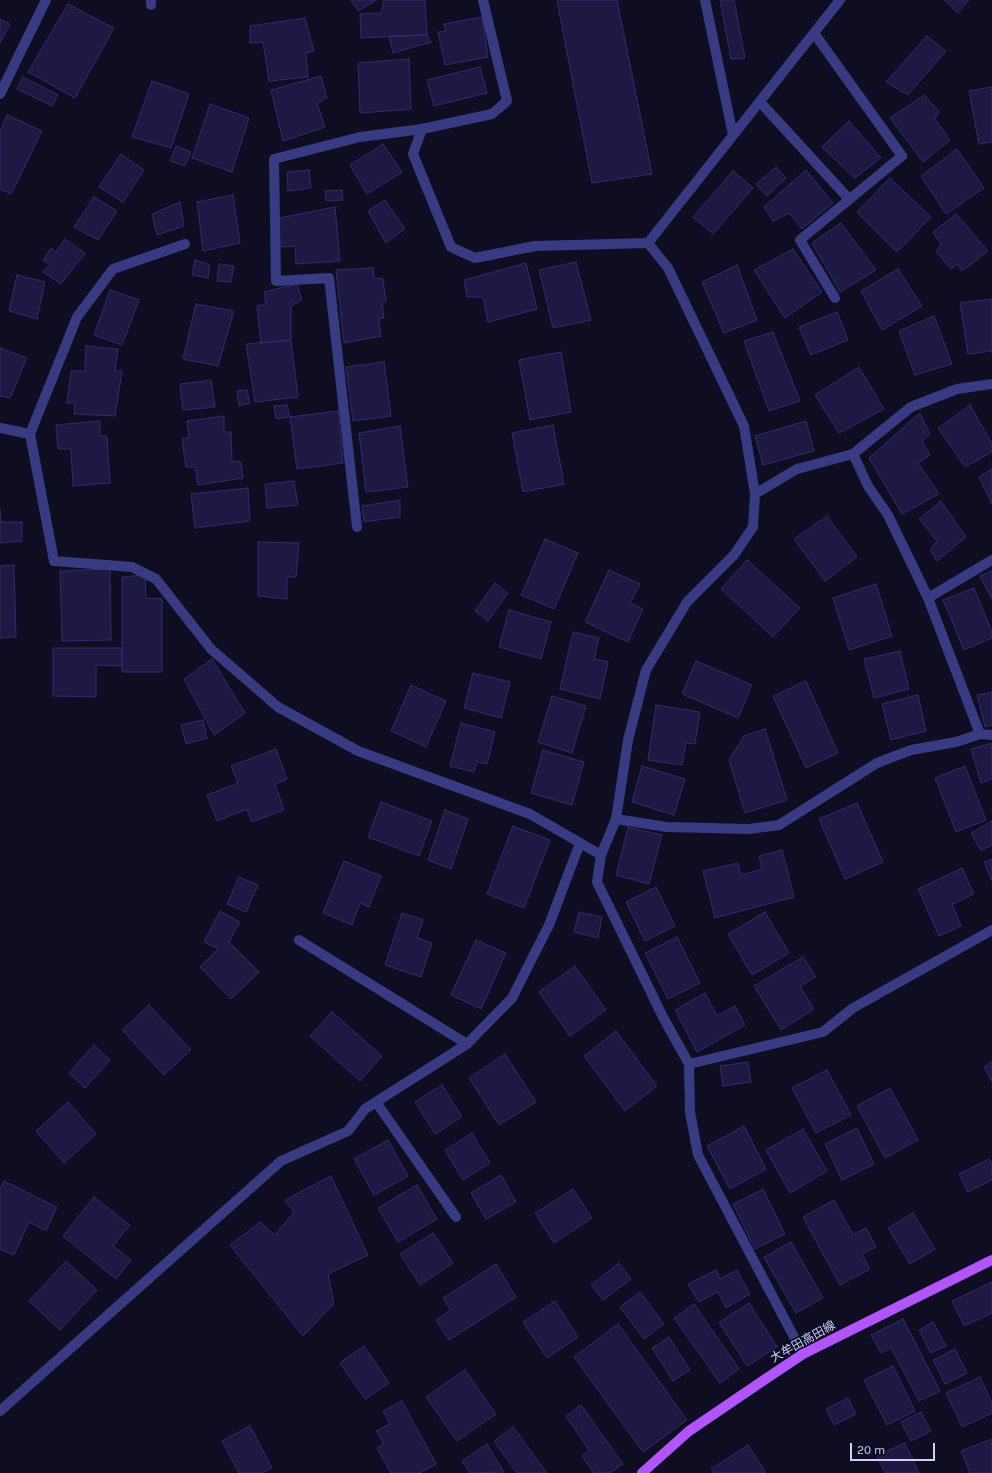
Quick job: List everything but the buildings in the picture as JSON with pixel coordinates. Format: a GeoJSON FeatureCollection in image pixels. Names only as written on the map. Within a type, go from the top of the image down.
{"type":"FeatureCollection","features":[{"type":"Feature","properties":{"kind":"main road","name":"大牟田高田線"},"geometry":{"type":"LineString","coordinates":[[642,1473],[689,1431],[803,1354],[992,1260]]}},
{"type":"Feature","properties":{"kind":"street"},"geometry":{"type":"LineString","coordinates":[[0,94],[46,0]]}},
{"type":"Feature","properties":{"kind":"street"},"geometry":{"type":"LineString","coordinates":[[357,526],[329,278],[276,281],[274,159],[360,137],[422,128],[492,114],[507,101],[483,0]]}},
{"type":"Feature","properties":{"kind":"street"},"geometry":{"type":"LineString","coordinates":[[705,0],[733,135]]}},
{"type":"Feature","properties":{"kind":"street"},"geometry":{"type":"LineString","coordinates":[[648,243],[840,0]]}},
{"type":"Feature","properties":{"kind":"street"},"geometry":{"type":"LineString","coordinates":[[814,33],[902,156],[800,240],[835,298]]}},
{"type":"Feature","properties":{"kind":"street"},"geometry":{"type":"LineString","coordinates":[[760,102],[849,200]]}},
{"type":"Feature","properties":{"kind":"street"},"geometry":{"type":"LineString","coordinates":[[422,128],[413,154],[451,247],[475,258],[535,246],[648,243]]}},
{"type":"Feature","properties":{"kind":"street"},"geometry":{"type":"LineString","coordinates":[[648,243],[668,268],[744,426],[755,494],[753,528],[734,555],[687,602],[646,670],[628,740],[616,819],[601,855],[597,882],[664,1019],[689,1064],[690,1112],[698,1155],[803,1354]]}},
{"type":"Feature","properties":{"kind":"street"},"geometry":{"type":"LineString","coordinates":[[185,244],[113,269],[77,317],[30,434],[54,561],[132,567],[156,579],[210,649],[278,707],[358,751],[530,814],[601,855]]}},
{"type":"Feature","properties":{"kind":"street"},"geometry":{"type":"LineString","coordinates":[[755,494],[797,469],[853,454],[911,406],[957,389],[992,384]]}},
{"type":"Feature","properties":{"kind":"street"},"geometry":{"type":"LineString","coordinates":[[0,428],[30,434]]}},
{"type":"Feature","properties":{"kind":"street"},"geometry":{"type":"LineString","coordinates":[[853,454],[868,486],[888,515],[928,598],[980,734]]}},
{"type":"Feature","properties":{"kind":"street"},"geometry":{"type":"LineString","coordinates":[[928,598],[992,560]]}},
{"type":"Feature","properties":{"kind":"street"},"geometry":{"type":"LineString","coordinates":[[616,819],[666,827],[749,829],[779,825],[877,763],[911,750],[956,742],[980,734],[992,735]]}},
{"type":"Feature","properties":{"kind":"street"},"geometry":{"type":"LineString","coordinates":[[0,1411],[281,1161],[348,1131],[365,1109],[467,1044],[512,998],[549,925],[580,843]]}},
{"type":"Feature","properties":{"kind":"street"},"geometry":{"type":"LineString","coordinates":[[689,1064],[823,1032],[853,1008],[992,930]]}},
{"type":"Feature","properties":{"kind":"street"},"geometry":{"type":"LineString","coordinates":[[299,940],[467,1044]]}},
{"type":"Feature","properties":{"kind":"street"},"geometry":{"type":"LineString","coordinates":[[376,1102],[456,1217]]}}]}
